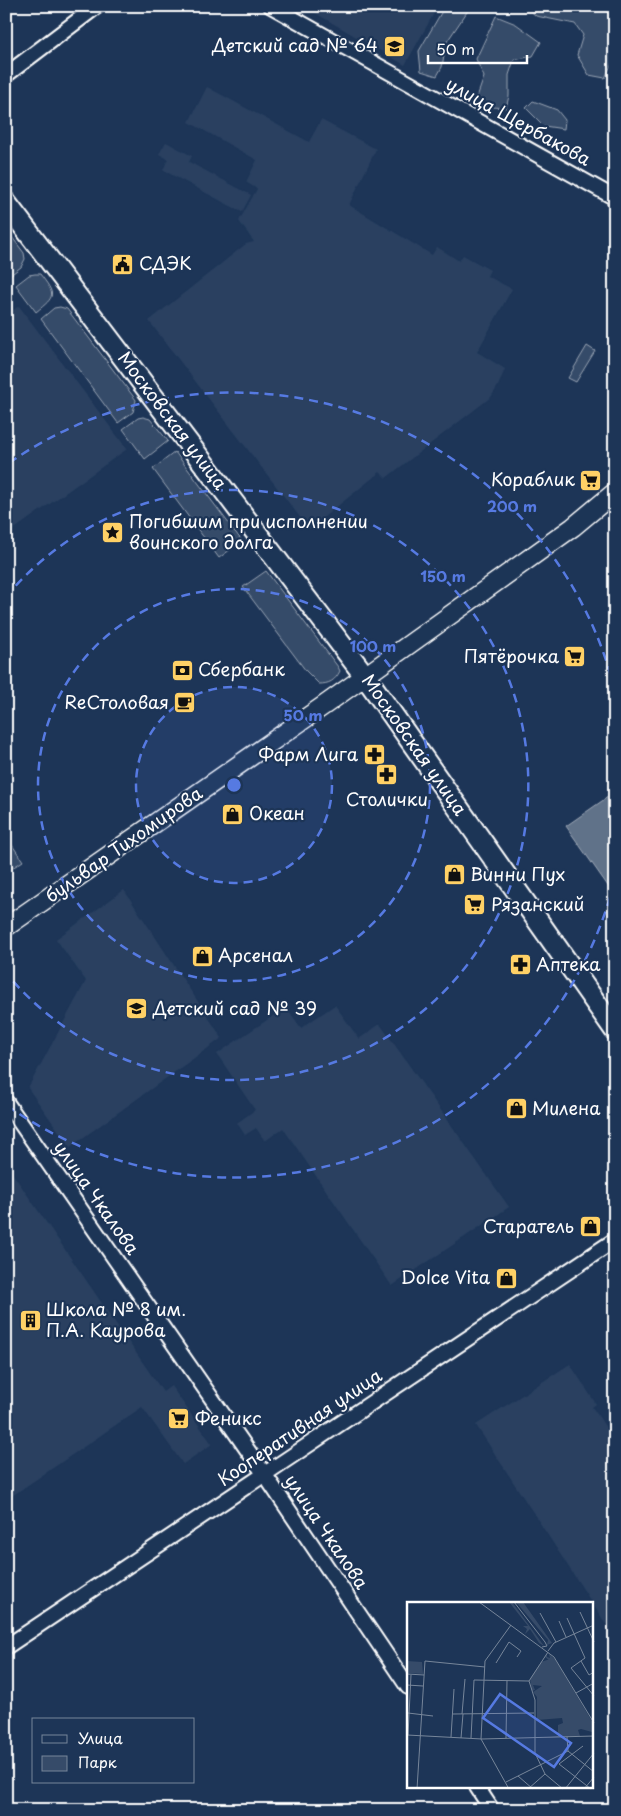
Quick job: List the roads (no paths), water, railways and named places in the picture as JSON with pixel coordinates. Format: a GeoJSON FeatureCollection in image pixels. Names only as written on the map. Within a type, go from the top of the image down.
{"type":"FeatureCollection","features":[{"type":"Feature","properties":{"kind":"main road","name":"Московская улица"},"geometry":{"type":"LineString","coordinates":[[6,203],[365,676],[615,1030]]}},
{"type":"Feature","properties":{"kind":"street"},"geometry":{"type":"LineString","coordinates":[[6,75],[97,6]]}},
{"type":"Feature","properties":{"kind":"street","name":"улица Щербакова"},"geometry":{"type":"LineString","coordinates":[[271,6],[615,198]]}},
{"type":"Feature","properties":{"kind":"street","name":"бульвар Тихомирова"},"geometry":{"type":"LineString","coordinates":[[6,926],[312,714],[573,527],[615,492]]}},
{"type":"Feature","properties":{"kind":"street","name":"улица Чкалова"},"geometry":{"type":"LineString","coordinates":[[6,1102],[265,1475],[407,1686]]}},
{"type":"Feature","properties":{"kind":"street","name":"Кооперативная улица"},"geometry":{"type":"LineString","coordinates":[[6,1647],[615,1240]]}},
{"type":"Feature","properties":{"kind":"street"},"geometry":{"type":"LineString","coordinates":[[478,1788],[492,1810]]}},
{"type":"Feature","properties":{"kind":"place","name":"Детский сад № 64"},"geometry":{"type":"Point","coordinates":[394,46]}},
{"type":"Feature","properties":{"kind":"place","name":"СДЭК"},"geometry":{"type":"Point","coordinates":[123,264]}},
{"type":"Feature","properties":{"kind":"place","name":"Кораблик"},"geometry":{"type":"Point","coordinates":[591,480]}},
{"type":"Feature","properties":{"kind":"place","name":"Погибшим при исполнении воинского долга"},"geometry":{"type":"Point","coordinates":[113,532]}},
{"type":"Feature","properties":{"kind":"place","name":"Пятёрочка"},"geometry":{"type":"Point","coordinates":[575,657]}},
{"type":"Feature","properties":{"kind":"place","name":"Сбербанк"},"geometry":{"type":"Point","coordinates":[182,670]}},
{"type":"Feature","properties":{"kind":"place","name":"ReСтоловая"},"geometry":{"type":"Point","coordinates":[185,703]}},
{"type":"Feature","properties":{"kind":"place","name":"Фарм Лига"},"geometry":{"type":"Point","coordinates":[374,755]}},
{"type":"Feature","properties":{"kind":"place","name":"Столички"},"geometry":{"type":"Point","coordinates":[387,775]}},
{"type":"Feature","properties":{"kind":"place","name":"Океан"},"geometry":{"type":"Point","coordinates":[233,814]}},
{"type":"Feature","properties":{"kind":"place","name":"Винни Пух"},"geometry":{"type":"Point","coordinates":[454,875]}},
{"type":"Feature","properties":{"kind":"place","name":"Рязанский"},"geometry":{"type":"Point","coordinates":[475,905]}},
{"type":"Feature","properties":{"kind":"place","name":"Арсенал"},"geometry":{"type":"Point","coordinates":[202,956]}},
{"type":"Feature","properties":{"kind":"place","name":"Аптека"},"geometry":{"type":"Point","coordinates":[520,965]}},
{"type":"Feature","properties":{"kind":"place","name":"Детский сад № 39"},"geometry":{"type":"Point","coordinates":[137,1009]}},
{"type":"Feature","properties":{"kind":"place","name":"Милена"},"geometry":{"type":"Point","coordinates":[516,1109]}},
{"type":"Feature","properties":{"kind":"place","name":"Старатель"},"geometry":{"type":"Point","coordinates":[590,1227]}},
{"type":"Feature","properties":{"kind":"place","name":"Dolce Vita"},"geometry":{"type":"Point","coordinates":[506,1278]}},
{"type":"Feature","properties":{"kind":"place","name":"Школа № 8 им. П.А. Каурова"},"geometry":{"type":"Point","coordinates":[30,1320]}},
{"type":"Feature","properties":{"kind":"place","name":"Феникс"},"geometry":{"type":"Point","coordinates":[179,1419]}}]}
